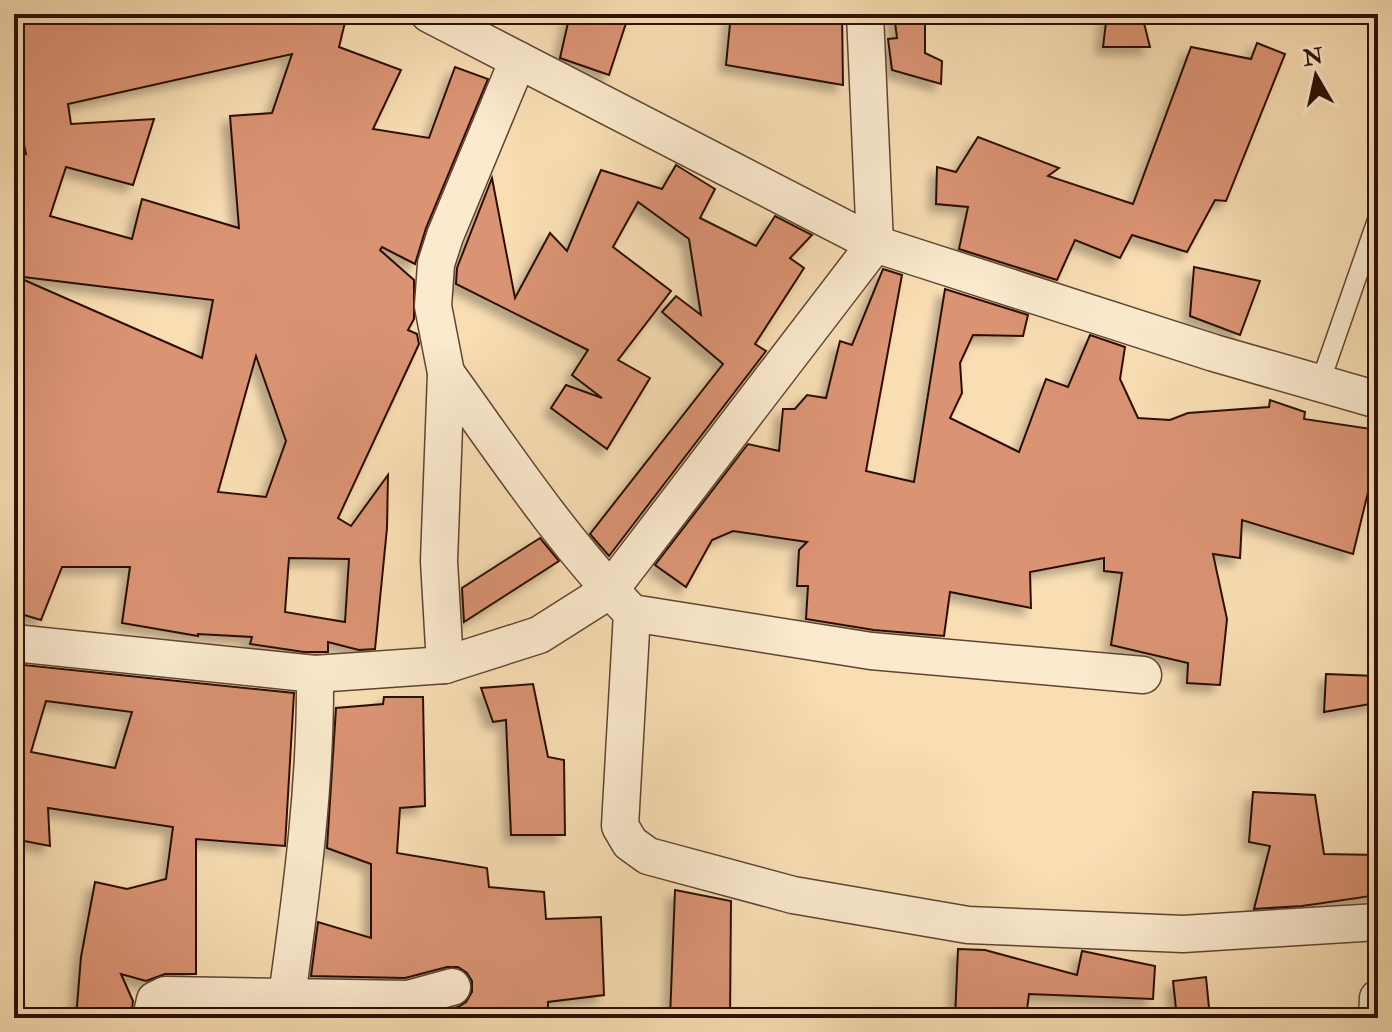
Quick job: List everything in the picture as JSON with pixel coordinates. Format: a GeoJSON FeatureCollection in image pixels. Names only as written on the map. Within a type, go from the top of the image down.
{"type":"FeatureCollection","features":[{"type":"Feature","properties":{"kind":"street"},"geometry":{"type":"LineString","coordinates":[[429,14],[875,244],[1214,353],[1378,400]]}},
{"type":"Feature","properties":{"kind":"street"},"geometry":{"type":"LineString","coordinates":[[14,643],[315,674],[445,665],[498,650],[621,602],[875,244],[865,14]]}},
{"type":"Feature","properties":{"kind":"street"},"geometry":{"type":"LineString","coordinates":[[445,665],[439,561],[446,373],[433,306],[436,264],[518,60]]}},
{"type":"Feature","properties":{"kind":"street"},"geometry":{"type":"LineString","coordinates":[[446,373],[541,503],[621,602],[620,826],[630,843],[648,856],[793,895],[968,925],[1183,934],[1378,922]]}},
{"type":"Feature","properties":{"kind":"street"},"geometry":{"type":"LineString","coordinates":[[621,602],[871,651],[1143,675]]}},
{"type":"Feature","properties":{"kind":"street"},"geometry":{"type":"LineString","coordinates":[[287,996],[316,741],[315,674]]}},
{"type":"Feature","properties":{"kind":"street"},"geometry":{"type":"LineString","coordinates":[[151,1018],[155,1000],[165,995],[408,999],[452,987]]}},
{"type":"Feature","properties":{"kind":"street"},"geometry":{"type":"LineString","coordinates":[[1377,1018],[1378,998]]}},
{"type":"Feature","properties":{"kind":"lane"},"geometry":{"type":"LineString","coordinates":[[1320,383],[1378,217]]}},
{"type":"Feature","properties":{"kind":"building"},"geometry":{"type":"Polygon","coordinates":[[[27,14],[347,14],[339,47],[401,70],[373,129],[429,138],[455,67],[488,79],[426,228],[415,264],[382,247],[380,250],[414,280],[414,319],[408,330],[417,334],[419,344],[338,518],[351,526],[388,475],[387,528],[375,649],[359,650],[328,642],[328,652],[304,652],[250,644],[252,637],[198,636],[122,623],[130,567],[62,567],[41,620],[14,612],[14,150],[26,154],[14,97],[14,47],[19,45],[27,14]],[[292,54],[68,104],[71,124],[154,119],[133,185],[66,167],[50,216],[132,239],[142,199],[239,228],[230,116],[272,113],[292,54]],[[15,276],[202,358],[213,300],[15,276]],[[256,356],[218,492],[266,497],[286,441],[256,356]],[[289,558],[285,612],[345,622],[349,559],[289,558]]]}},
{"type":"Feature","properties":{"kind":"building"},"geometry":{"type":"Polygon","coordinates":[[[570,14],[629,14],[609,75],[560,58],[570,14]]]}},
{"type":"Feature","properties":{"kind":"building"},"geometry":{"type":"Polygon","coordinates":[[[731,14],[842,14],[843,85],[726,65],[731,14]]]}},
{"type":"Feature","properties":{"kind":"building"},"geometry":{"type":"Polygon","coordinates":[[[894,14],[925,14],[925,53],[942,61],[941,84],[892,70],[888,39],[897,38],[894,14]]]}},
{"type":"Feature","properties":{"kind":"building"},"geometry":{"type":"Polygon","coordinates":[[[1107,14],[1142,15],[1150,47],[1103,47],[1107,14]]]}},
{"type":"Feature","properties":{"kind":"building"},"geometry":{"type":"Polygon","coordinates":[[[1257,43],[1285,54],[1226,201],[1215,200],[1187,252],[1132,235],[1120,258],[1075,240],[1057,280],[959,249],[968,207],[936,204],[937,167],[956,172],[978,137],[1059,168],[1048,176],[1133,204],[1191,47],[1251,59],[1257,43]]]}},
{"type":"Feature","properties":{"kind":"building"},"geometry":{"type":"Polygon","coordinates":[[[676,165],[715,189],[700,218],[756,246],[775,216],[812,235],[790,258],[804,268],[755,344],[766,351],[609,556],[590,534],[723,364],[662,312],[676,296],[701,315],[689,239],[638,202],[613,247],[671,291],[618,360],[650,378],[607,449],[551,408],[566,385],[602,398],[572,375],[588,350],[456,284],[457,268],[492,178],[515,298],[550,233],[567,251],[601,170],[662,189],[676,165]]]}},
{"type":"Feature","properties":{"kind":"building"},"geometry":{"type":"Polygon","coordinates":[[[1194,267],[1260,281],[1240,335],[1190,316],[1194,267]]]}},
{"type":"Feature","properties":{"kind":"building"},"geometry":{"type":"Polygon","coordinates":[[[883,269],[902,275],[866,471],[914,482],[945,289],[1028,315],[1023,336],[973,335],[960,363],[962,393],[950,418],[1019,452],[1046,379],[1068,387],[1090,335],[1125,347],[1120,379],[1138,418],[1170,420],[1188,413],[1269,407],[1270,400],[1305,412],[1304,419],[1378,430],[1378,451],[1353,554],[1242,520],[1240,558],[1213,554],[1227,619],[1220,685],[1187,683],[1188,663],[1111,645],[1122,573],[1104,571],[1104,558],[1030,572],[1031,608],[950,592],[944,636],[874,630],[806,619],[808,586],[797,586],[799,550],[807,542],[733,531],[712,540],[686,587],[655,565],[748,444],[779,451],[783,409],[795,409],[807,395],[826,398],[840,341],[852,345],[883,269]]]}},
{"type":"Feature","properties":{"kind":"building"},"geometry":{"type":"Polygon","coordinates":[[[540,538],[559,561],[464,622],[462,588],[540,538]]]}},
{"type":"Feature","properties":{"kind":"building"},"geometry":{"type":"Polygon","coordinates":[[[14,664],[294,693],[285,846],[196,839],[196,974],[165,974],[146,981],[121,974],[133,1001],[131,1018],[76,1018],[81,957],[95,882],[127,889],[166,879],[173,827],[48,808],[50,846],[14,839],[14,664]],[[46,701],[31,752],[115,768],[132,712],[46,701]]]}},
{"type":"Feature","properties":{"kind":"building"},"geometry":{"type":"Polygon","coordinates":[[[1326,674],[1376,676],[1376,703],[1324,712],[1326,674]]]}},
{"type":"Feature","properties":{"kind":"building"},"geometry":{"type":"Polygon","coordinates":[[[533,684],[548,757],[564,760],[565,835],[511,835],[506,720],[493,722],[481,688],[533,684]]]}},
{"type":"Feature","properties":{"kind":"building"},"geometry":{"type":"Polygon","coordinates":[[[384,697],[423,697],[425,806],[400,808],[397,853],[487,868],[489,887],[544,892],[546,919],[601,917],[604,995],[548,1002],[548,1018],[418,1018],[466,1002],[472,992],[472,981],[467,973],[458,967],[447,967],[405,978],[311,976],[318,922],[371,938],[371,864],[327,848],[336,708],[383,704],[384,697]]]}},
{"type":"Feature","properties":{"kind":"building"},"geometry":{"type":"Polygon","coordinates":[[[1253,792],[1315,795],[1324,854],[1378,855],[1378,895],[1302,906],[1254,909],[1270,846],[1249,842],[1253,792]]]}},
{"type":"Feature","properties":{"kind":"building"},"geometry":{"type":"Polygon","coordinates":[[[675,890],[731,901],[730,1018],[670,1018],[675,890]]]}},
{"type":"Feature","properties":{"kind":"building"},"geometry":{"type":"Polygon","coordinates":[[[958,949],[985,950],[1077,975],[1082,951],[1155,966],[1153,999],[1029,994],[1026,1018],[955,1018],[958,949]]]}},
{"type":"Feature","properties":{"kind":"building"},"geometry":{"type":"Polygon","coordinates":[[[1206,977],[1210,1018],[1177,1018],[1173,981],[1206,977]]]}}]}
